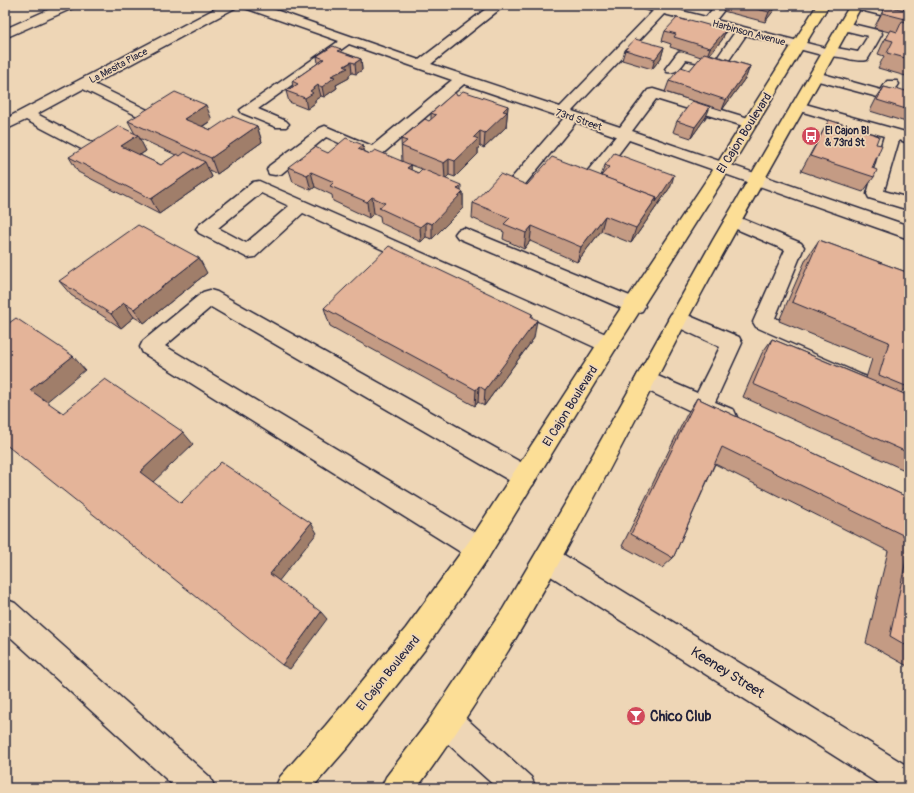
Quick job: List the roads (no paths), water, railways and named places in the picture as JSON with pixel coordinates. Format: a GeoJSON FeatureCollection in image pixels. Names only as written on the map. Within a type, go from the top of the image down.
{"type":"FeatureCollection","features":[{"type":"Feature","properties":{"kind":"main road","name":"El Cajon Boulevard"},"geometry":{"type":"LineString","coordinates":[[291,788],[337,736],[416,638],[479,548],[608,344],[635,306],[823,5]]}},
{"type":"Feature","properties":{"kind":"main road"},"geometry":{"type":"LineString","coordinates":[[396,788],[447,722],[502,635],[547,559],[756,178],[856,5]]}},
{"type":"Feature","properties":{"kind":"street"},"geometry":{"type":"LineString","coordinates":[[5,34],[69,5]]}},
{"type":"Feature","properties":{"kind":"street","name":"La Mesita Place"},"geometry":{"type":"LineString","coordinates":[[5,125],[231,5]]}},
{"type":"Feature","properties":{"kind":"street","name":"73rd Street"},"geometry":{"type":"LineString","coordinates":[[249,5],[461,79],[756,178],[909,233]]}},
{"type":"Feature","properties":{"kind":"street"},"geometry":{"type":"LineString","coordinates":[[421,65],[499,5]]}},
{"type":"Feature","properties":{"kind":"street","name":"Harbinson Avenue"},"geometry":{"type":"LineString","coordinates":[[645,5],[663,7],[708,22],[798,45],[862,57],[876,34],[844,26]]}},
{"type":"Feature","properties":{"kind":"street"},"geometry":{"type":"LineString","coordinates":[[708,22],[722,5]]}},
{"type":"Feature","properties":{"kind":"street"},"geometry":{"type":"LineString","coordinates":[[856,5],[909,18]]}},
{"type":"Feature","properties":{"kind":"street"},"geometry":{"type":"LineString","coordinates":[[516,184],[568,115],[663,7]]}},
{"type":"Feature","properties":{"kind":"street"},"geometry":{"type":"LineString","coordinates":[[672,69],[683,55],[720,63],[743,31]]}},
{"type":"Feature","properties":{"kind":"street"},"geometry":{"type":"LineString","coordinates":[[281,124],[247,110],[349,40]]}},
{"type":"Feature","properties":{"kind":"street"},"geometry":{"type":"LineString","coordinates":[[816,76],[885,95],[892,84]]}},
{"type":"Feature","properties":{"kind":"street"},"geometry":{"type":"LineString","coordinates":[[275,170],[325,131],[374,153],[461,79]]}},
{"type":"Feature","properties":{"kind":"street"},"geometry":{"type":"LineString","coordinates":[[83,84],[153,118]]}},
{"type":"Feature","properties":{"kind":"street"},"geometry":{"type":"LineString","coordinates":[[592,177],[653,93],[750,123]]}},
{"type":"Feature","properties":{"kind":"street"},"geometry":{"type":"LineString","coordinates":[[798,106],[909,138]]}},
{"type":"Feature","properties":{"kind":"street"},"geometry":{"type":"LineString","coordinates":[[26,114],[97,151]]}},
{"type":"Feature","properties":{"kind":"street"},"geometry":{"type":"LineString","coordinates":[[882,223],[903,202],[875,194],[893,133]]}},
{"type":"Feature","properties":{"kind":"street"},"geometry":{"type":"LineString","coordinates":[[301,205],[248,252],[205,229],[259,186],[301,205],[608,344]]}},
{"type":"Feature","properties":{"kind":"street"},"geometry":{"type":"LineString","coordinates":[[733,221],[795,247]]}},
{"type":"Feature","properties":{"kind":"street"},"geometry":{"type":"LineString","coordinates":[[464,234],[635,306]]}},
{"type":"Feature","properties":{"kind":"street"},"geometry":{"type":"LineString","coordinates":[[816,246],[801,240],[795,247],[764,322],[869,367]]}},
{"type":"Feature","properties":{"kind":"street"},"geometry":{"type":"LineString","coordinates":[[479,548],[150,347],[210,297],[525,477]]}},
{"type":"Feature","properties":{"kind":"street"},"geometry":{"type":"LineString","coordinates":[[678,319],[732,343],[702,406]]}},
{"type":"Feature","properties":{"kind":"street"},"geometry":{"type":"LineString","coordinates":[[646,380],[745,426]]}},
{"type":"Feature","properties":{"kind":"street","name":"Keeney Street"},"geometry":{"type":"LineString","coordinates":[[547,559],[909,785]]}},
{"type":"Feature","properties":{"kind":"street"},"geometry":{"type":"LineString","coordinates":[[5,613],[199,788]]}},
{"type":"Feature","properties":{"kind":"street"},"geometry":{"type":"LineString","coordinates":[[447,722],[520,788]]}},
{"type":"Feature","properties":{"kind":"place","name":"El Cajon Bl & 73rd St"},"geometry":{"type":"Point","coordinates":[811,136]}},
{"type":"Feature","properties":{"kind":"place","name":"Chico Club"},"geometry":{"type":"Point","coordinates":[636,716]}}]}
